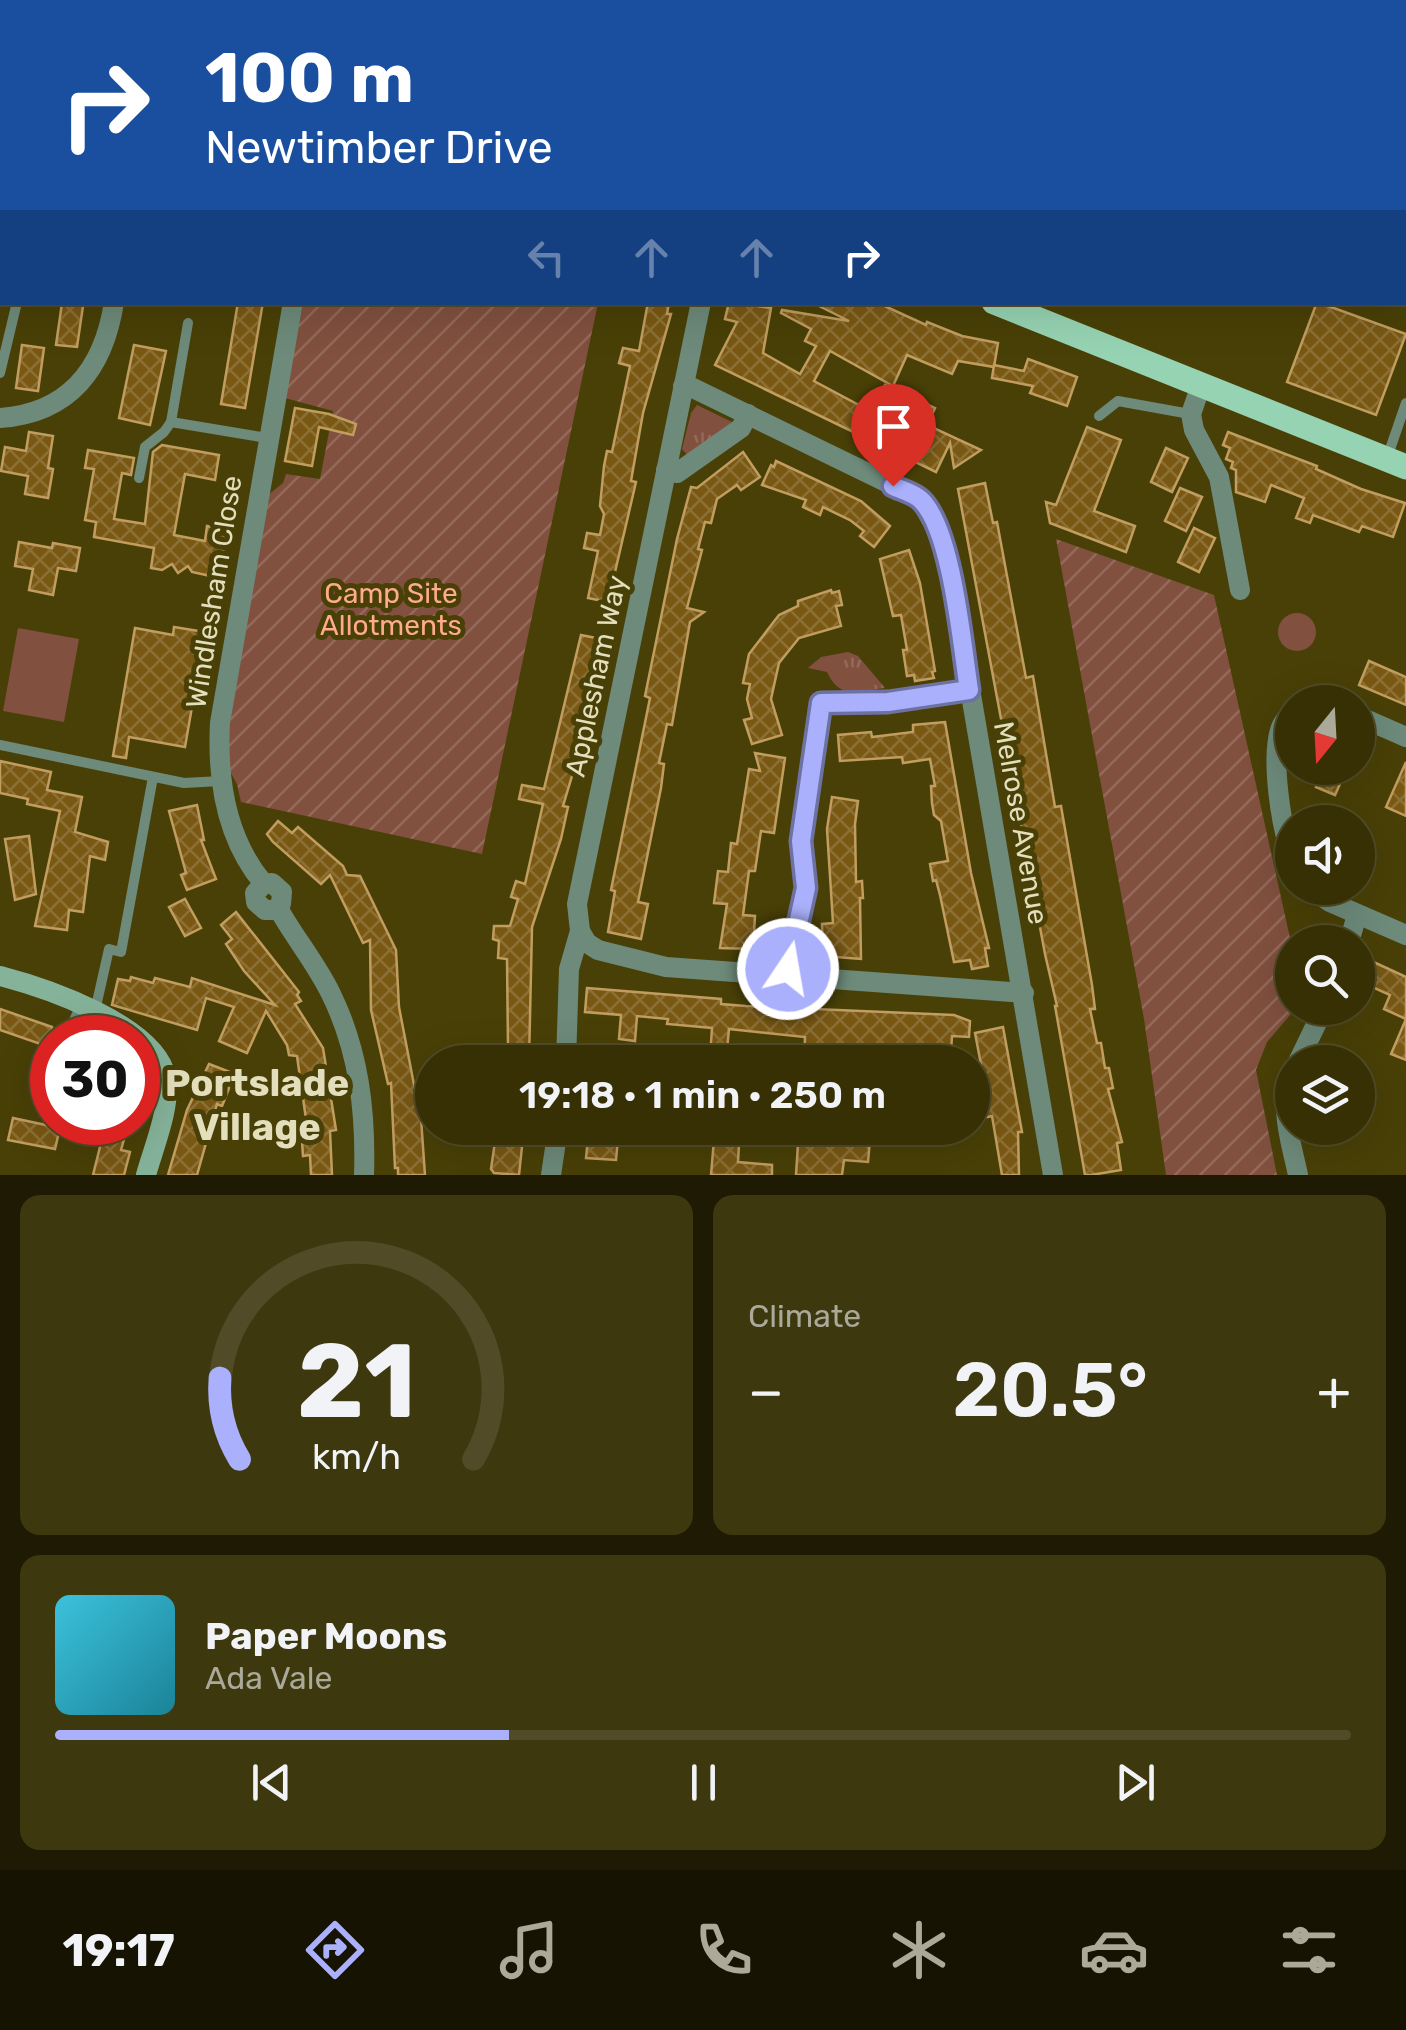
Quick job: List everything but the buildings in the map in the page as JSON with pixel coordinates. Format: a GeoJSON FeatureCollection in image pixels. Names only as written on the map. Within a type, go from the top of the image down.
{"type":"FeatureCollection","features":[{"type":"Feature","properties":{"kind":"main road"},"geometry":{"type":"LineString","coordinates":[[1001,305],[1396,463]]}},
{"type":"Feature","properties":{"kind":"street"},"geometry":{"type":"LineString","coordinates":[[0,418],[44,408],[78,385],[104,347],[113,305]]}},
{"type":"Feature","properties":{"kind":"street","name":"Windlesham Close"},"geometry":{"type":"LineString","coordinates":[[292,305],[222,702],[221,781],[237,840],[264,884],[280,888],[283,896],[278,908],[330,992],[351,1045],[363,1118],[364,1175]]}},
{"type":"Feature","properties":{"kind":"street","name":"Applesham Way"},"geometry":{"type":"LineString","coordinates":[[567,1045],[569,969],[580,931],[577,904],[699,305]]}},
{"type":"Feature","properties":{"kind":"street"},"geometry":{"type":"LineString","coordinates":[[1201,385],[1191,414],[1194,430],[1219,477],[1240,590]]}},
{"type":"Feature","properties":{"kind":"street","name":"Melrose Avenue"},"geometry":{"type":"LineString","coordinates":[[683,386],[919,498],[940,535],[955,601],[1054,1175]]}},
{"type":"Feature","properties":{"kind":"street"},"geometry":{"type":"LineString","coordinates":[[666,470],[676,473],[741,428],[748,414]]}},
{"type":"Feature","properties":{"kind":"street"},"geometry":{"type":"LineString","coordinates":[[788,977],[806,888],[801,841],[815,695],[888,702],[969,690]]}},
{"type":"Feature","properties":{"kind":"street"},"geometry":{"type":"LineString","coordinates":[[1375,723],[1406,737]]}},
{"type":"Feature","properties":{"kind":"street"},"geometry":{"type":"LineString","coordinates":[[1339,905],[1406,936]]}},
{"type":"Feature","properties":{"kind":"street"},"geometry":{"type":"LineString","coordinates":[[1354,925],[1357,916]]}},
{"type":"Feature","properties":{"kind":"street"},"geometry":{"type":"LineString","coordinates":[[580,931],[592,947],[623,959],[666,967],[1024,993]]}},
{"type":"Feature","properties":{"kind":"street"},"geometry":{"type":"LineString","coordinates":[[0,976],[36,985],[88,1009],[153,1050],[166,1076],[163,1109],[146,1175]]}},
{"type":"Feature","properties":{"kind":"street"},"geometry":{"type":"LineString","coordinates":[[551,1175],[555,1145]]}},
{"type":"Feature","properties":{"kind":"street"},"geometry":{"type":"LineString","coordinates":[[1292,1145],[1298,1175]]}},
{"type":"Feature","properties":{"kind":"lane"},"geometry":{"type":"LineString","coordinates":[[0,373],[16,305]]}},
{"type":"Feature","properties":{"kind":"lane"},"geometry":{"type":"LineString","coordinates":[[139,478],[144,447],[164,432],[170,422],[188,324]]}},
{"type":"Feature","properties":{"kind":"lane"},"geometry":{"type":"LineString","coordinates":[[1099,416],[1118,401],[1191,414]]}},
{"type":"Feature","properties":{"kind":"lane"},"geometry":{"type":"LineString","coordinates":[[1396,463],[1406,403]]}},
{"type":"Feature","properties":{"kind":"lane"},"geometry":{"type":"LineString","coordinates":[[170,422],[267,438]]}},
{"type":"Feature","properties":{"kind":"lane"},"geometry":{"type":"LineString","coordinates":[[0,745],[184,783],[221,781]]}},
{"type":"Feature","properties":{"kind":"lane"},"geometry":{"type":"LineString","coordinates":[[83,1015],[109,948],[120,952],[153,777]]}},
{"type":"Feature","properties":{"kind":"green space","name":"Camp Site Allotments"},"geometry":{"type":"Polygon","coordinates":[[[303,305],[598,305],[482,854],[241,802],[228,768],[229,728],[268,495],[283,483],[286,474],[320,479],[333,411],[285,398],[303,305]]]}},
{"type":"Feature","properties":{"kind":"green space"},"geometry":{"type":"Polygon","coordinates":[[[697,405],[732,422],[689,457],[682,449],[691,413],[697,405]]]}},
{"type":"Feature","properties":{"kind":"green space"},"geometry":{"type":"Polygon","coordinates":[[[1056,539],[1214,595],[1275,870],[1275,905],[1283,905],[1287,925],[1275,925],[1275,1025],[1282,1025],[1267,1042],[1256,1070],[1277,1175],[1166,1175],[1144,1019],[1056,539]]]}},
{"type":"Feature","properties":{"kind":"green space"},"geometry":{"type":"Polygon","coordinates":[[[1297,613],[1310,619],[1316,632],[1310,645],[1297,651],[1284,645],[1278,632],[1284,619],[1297,613]]]}},
{"type":"Feature","properties":{"kind":"green space"},"geometry":{"type":"Polygon","coordinates":[[[18,628],[79,639],[64,722],[3,711],[18,628]]]}},
{"type":"Feature","properties":{"kind":"green space"},"geometry":{"type":"Polygon","coordinates":[[[848,652],[858,656],[885,688],[844,691],[827,672],[808,668],[821,657],[848,652]]]}},
{"type":"Feature","properties":{"kind":"district","name":"Portslade Village"},"geometry":{"type":"Point","coordinates":[257,1105]}},
{"type":"Feature","properties":{"kind":"route"},"geometry":{"type":"LineString","coordinates":[[788,969],[806,888],[801,841],[821,703],[888,702],[969,690],[940,535],[919,498],[893,486]]}}]}
